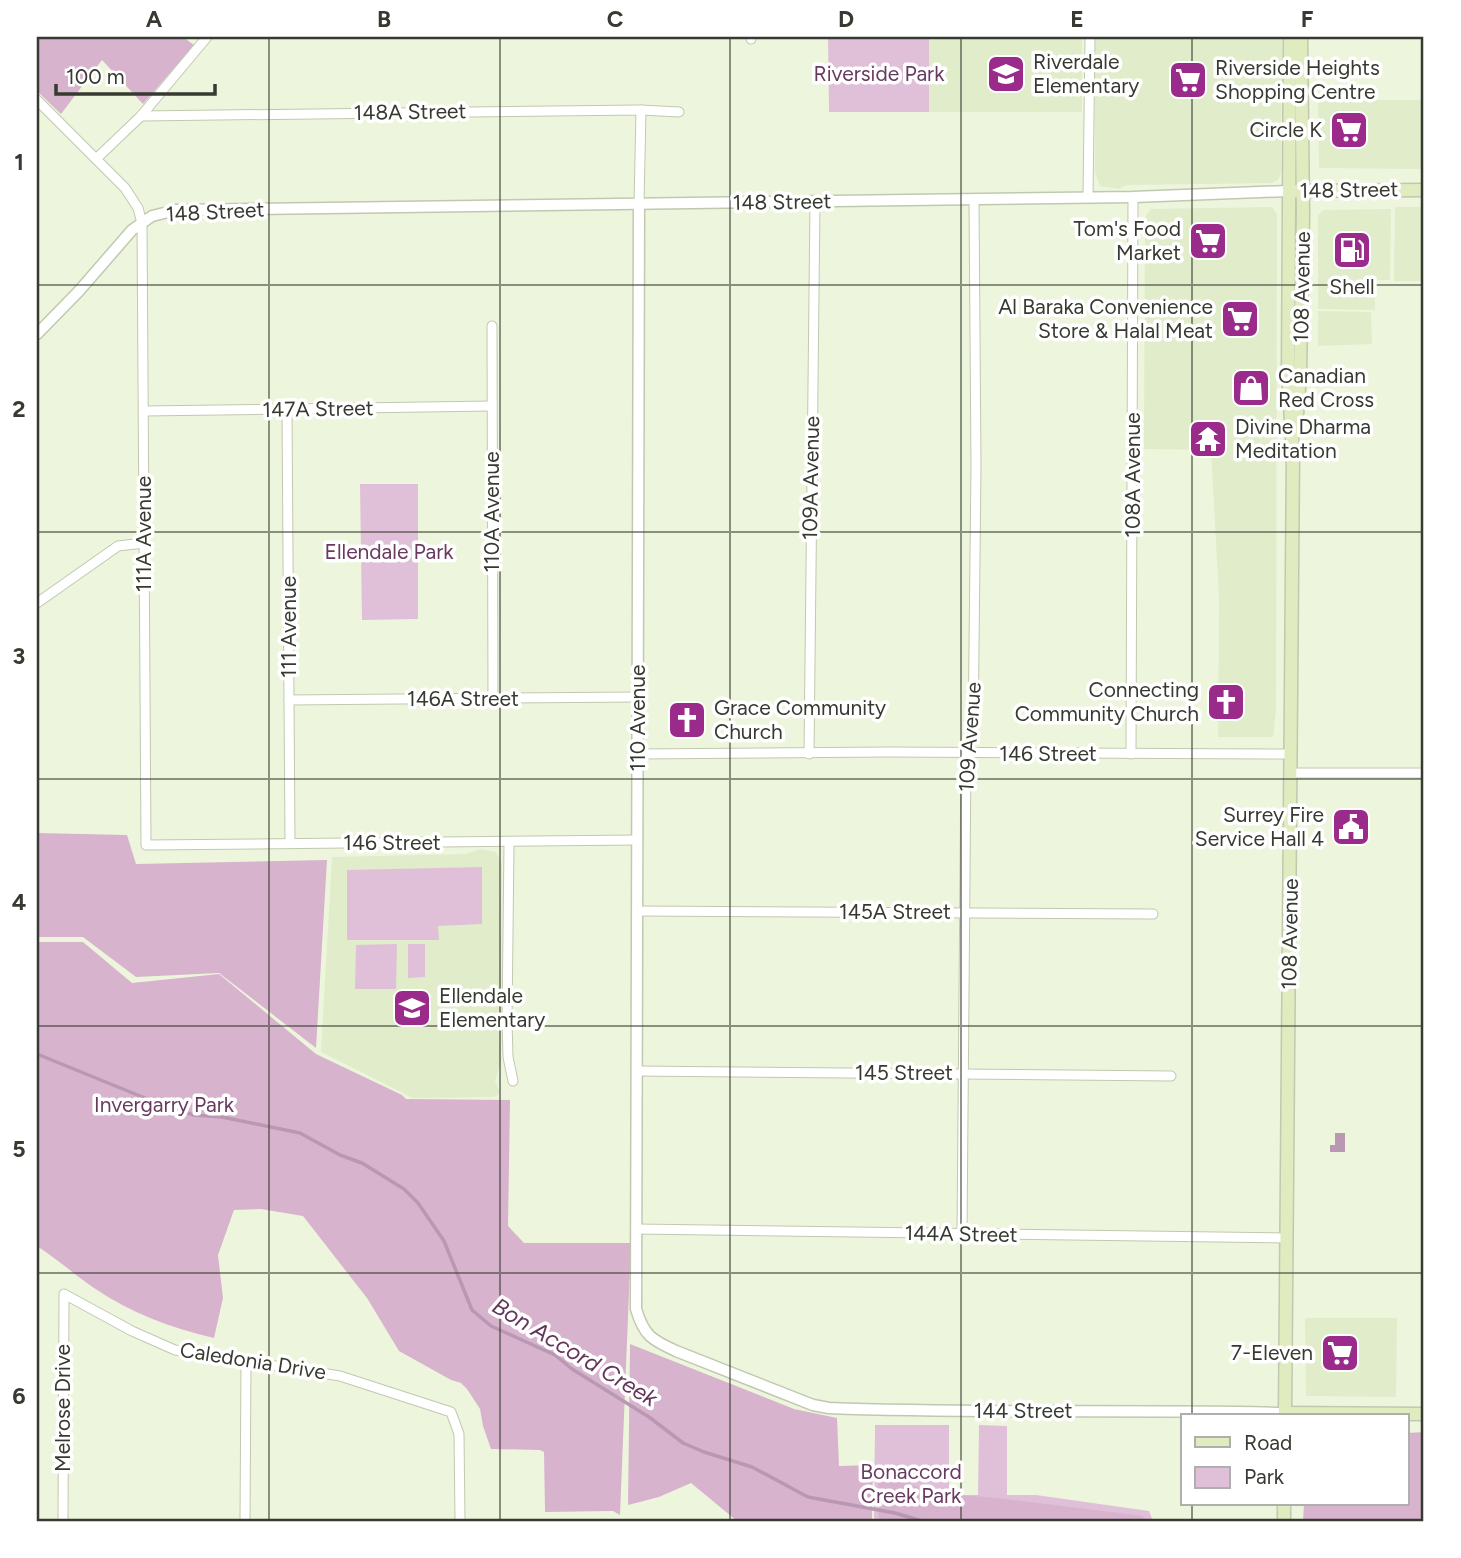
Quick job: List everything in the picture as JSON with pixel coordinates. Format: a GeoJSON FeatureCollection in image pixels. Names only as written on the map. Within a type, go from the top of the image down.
{"type":"FeatureCollection","features":[{"type":"Feature","properties":{"kind":"main road","name":"108 Avenue"},"geometry":{"type":"LineString","coordinates":[[1285,1414],[1293,453],[1288,374],[1290,37]]}},
{"type":"Feature","properties":{"kind":"main road","name":"108 Avenue"},"geometry":{"type":"LineString","coordinates":[[1293,453],[1300,375],[1303,191],[1301,37]]}},
{"type":"Feature","properties":{"kind":"main road","name":"148 Street"},"geometry":{"type":"LineString","coordinates":[[1288,191],[1424,190]]}},
{"type":"Feature","properties":{"kind":"street"},"geometry":{"type":"LineString","coordinates":[[96,159],[141,116],[207,37]]}},
{"type":"Feature","properties":{"kind":"street"},"geometry":{"type":"LineString","coordinates":[[1088,197],[1090,37]]}},
{"type":"Feature","properties":{"kind":"street"},"geometry":{"type":"LineString","coordinates":[[37,100],[132,196],[142,223],[132,230],[71,300],[37,334]]}},
{"type":"Feature","properties":{"kind":"street","name":"148A Street"},"geometry":{"type":"LineString","coordinates":[[141,116],[641,110],[679,112]]}},
{"type":"Feature","properties":{"kind":"street","name":"110 Avenue"},"geometry":{"type":"LineString","coordinates":[[641,110],[636,1229],[636,1310],[641,1326]]}},
{"type":"Feature","properties":{"kind":"street","name":"148 Street"},"geometry":{"type":"LineString","coordinates":[[142,223],[164,212],[188,209],[1133,197],[1288,191]]}},
{"type":"Feature","properties":{"kind":"street","name":"108A Avenue"},"geometry":{"type":"LineString","coordinates":[[1131,754],[1133,197]]}},
{"type":"Feature","properties":{"kind":"street","name":"109 Avenue"},"geometry":{"type":"LineString","coordinates":[[962,1234],[966,755],[973,739],[976,466],[974,199]]}},
{"type":"Feature","properties":{"kind":"street","name":"109A Avenue"},"geometry":{"type":"LineString","coordinates":[[808,754],[815,201]]}},
{"type":"Feature","properties":{"kind":"street","name":"111A Avenue"},"geometry":{"type":"LineString","coordinates":[[142,223],[146,845]]}},
{"type":"Feature","properties":{"kind":"street","name":"110A Avenue"},"geometry":{"type":"LineString","coordinates":[[492,326],[493,698]]}},
{"type":"Feature","properties":{"kind":"street","name":"147A Street"},"geometry":{"type":"LineString","coordinates":[[144,411],[492,406]]}},
{"type":"Feature","properties":{"kind":"street","name":"111 Avenue"},"geometry":{"type":"LineString","coordinates":[[287,410],[290,843]]}},
{"type":"Feature","properties":{"kind":"street"},"geometry":{"type":"LineString","coordinates":[[37,603],[118,546],[144,543]]}},
{"type":"Feature","properties":{"kind":"street","name":"146A Street"},"geometry":{"type":"LineString","coordinates":[[289,700],[638,697]]}},
{"type":"Feature","properties":{"kind":"street","name":"146 Street"},"geometry":{"type":"LineString","coordinates":[[638,754],[1291,754]]}},
{"type":"Feature","properties":{"kind":"street"},"geometry":{"type":"LineString","coordinates":[[1291,773],[1424,773]]}},
{"type":"Feature","properties":{"kind":"street","name":"146 Street"},"geometry":{"type":"LineString","coordinates":[[146,845],[637,841]]}},
{"type":"Feature","properties":{"kind":"street"},"geometry":{"type":"LineString","coordinates":[[509,843],[508,1057],[513,1081]]}},
{"type":"Feature","properties":{"kind":"street","name":"145A Street"},"geometry":{"type":"LineString","coordinates":[[638,911],[1153,914]]}},
{"type":"Feature","properties":{"kind":"street","name":"145 Street"},"geometry":{"type":"LineString","coordinates":[[637,1071],[1171,1076]]}},
{"type":"Feature","properties":{"kind":"street","name":"144A Street"},"geometry":{"type":"LineString","coordinates":[[636,1229],[1286,1238]]}},
{"type":"Feature","properties":{"kind":"street","name":"Caledonia Drive"},"geometry":{"type":"LineString","coordinates":[[64,1294],[132,1331],[176,1350],[340,1376],[451,1412],[459,1434],[460,1521]]}},
{"type":"Feature","properties":{"kind":"street","name":"Melrose Drive"},"geometry":{"type":"LineString","coordinates":[[63,1521],[64,1294]]}},
{"type":"Feature","properties":{"kind":"street","name":"144 Street"},"geometry":{"type":"LineString","coordinates":[[641,1326],[654,1340],[676,1351],[813,1405],[829,1408],[929,1411],[1218,1410],[1272,1414]]}},
{"type":"Feature","properties":{"kind":"street"},"geometry":{"type":"LineString","coordinates":[[245,1521],[246,1362]]}},
{"type":"Feature","properties":{"kind":"shaded area","name":"Riverdale Elementary"},"geometry":{"type":"Polygon","coordinates":[[[929,37],[1082,37],[1082,112],[929,112],[929,37]]]}},
{"type":"Feature","properties":{"kind":"shaded area","name":"Riverside Heights Shopping Centre"},"geometry":{"type":"Polygon","coordinates":[[[1095,37],[1282,37],[1281,173],[1278,180],[1272,183],[1127,185],[1119,189],[1100,186],[1095,173],[1095,37]]]}},
{"type":"Feature","properties":{"kind":"shaded area"},"geometry":{"type":"Polygon","coordinates":[[[1318,100],[1424,100],[1424,169],[1319,168],[1318,100]]]}},
{"type":"Feature","properties":{"kind":"shaded area"},"geometry":{"type":"Polygon","coordinates":[[[1272,207],[1277,214],[1276,710],[1273,737],[1218,737],[1219,598],[1211,450],[1144,449],[1145,217],[1151,209],[1272,207]]]}},
{"type":"Feature","properties":{"kind":"shaded area"},"geometry":{"type":"Polygon","coordinates":[[[1395,207],[1424,207],[1424,281],[1394,281],[1395,207]]]}},
{"type":"Feature","properties":{"kind":"shaded area"},"geometry":{"type":"Polygon","coordinates":[[[1391,209],[1390,280],[1375,280],[1375,310],[1318,309],[1318,215],[1323,210],[1391,209]]]}},
{"type":"Feature","properties":{"kind":"shaded area"},"geometry":{"type":"Polygon","coordinates":[[[1318,311],[1371,312],[1372,344],[1318,346],[1318,311]]]}},
{"type":"Feature","properties":{"kind":"shaded area","name":"Ellendale Elementary"},"geometry":{"type":"Polygon","coordinates":[[[480,849],[496,852],[502,865],[501,1062],[495,1081],[500,1093],[494,1097],[413,1098],[321,1052],[332,857],[466,854],[480,849]]]}},
{"type":"Feature","properties":{"kind":"shaded area"},"geometry":{"type":"Polygon","coordinates":[[[1335,1133],[1345,1133],[1345,1152],[1330,1152],[1330,1145],[1335,1145],[1335,1133]]]}},
{"type":"Feature","properties":{"kind":"shaded area"},"geometry":{"type":"Polygon","coordinates":[[[1305,1318],[1397,1318],[1396,1397],[1306,1396],[1305,1318]]]}},
{"type":"Feature","properties":{"kind":"green space"},"geometry":{"type":"Polygon","coordinates":[[[37,37],[183,37],[194,45],[143,104],[102,60],[61,114],[37,91],[37,37]]]}},
{"type":"Feature","properties":{"kind":"green space","name":"Riverside Park"},"geometry":{"type":"Polygon","coordinates":[[[828,37],[929,37],[929,112],[829,112],[828,37]]]}},
{"type":"Feature","properties":{"kind":"green space","name":"Ellendale Park"},"geometry":{"type":"Polygon","coordinates":[[[360,484],[418,484],[418,619],[362,620],[360,484]]]}},
{"type":"Feature","properties":{"kind":"green space"},"geometry":{"type":"Polygon","coordinates":[[[37,833],[127,835],[136,864],[327,860],[316,1048],[219,973],[136,977],[83,937],[37,937],[37,833]]]}},
{"type":"Feature","properties":{"kind":"green space"},"geometry":{"type":"Polygon","coordinates":[[[482,867],[482,924],[438,926],[439,940],[347,940],[347,870],[482,867]]]}},
{"type":"Feature","properties":{"kind":"green space","name":"Invergarry Park"},"geometry":{"type":"Polygon","coordinates":[[[37,942],[83,942],[132,983],[219,974],[316,1054],[406,1099],[510,1100],[508,1226],[524,1243],[631,1243],[620,1515],[613,1511],[545,1512],[544,1452],[491,1449],[480,1409],[467,1389],[461,1383],[399,1351],[367,1298],[303,1216],[261,1209],[234,1210],[218,1255],[223,1298],[214,1338],[167,1324],[122,1305],[37,1246],[37,942]]]}},
{"type":"Feature","properties":{"kind":"green space"},"geometry":{"type":"Polygon","coordinates":[[[397,944],[396,989],[355,989],[356,945],[397,944]]]}},
{"type":"Feature","properties":{"kind":"green space"},"geometry":{"type":"Polygon","coordinates":[[[408,944],[425,944],[425,977],[408,978],[408,944]]]}},
{"type":"Feature","properties":{"kind":"green space"},"geometry":{"type":"Polygon","coordinates":[[[413,995],[425,995],[425,1015],[412,1014],[413,995]]]}},
{"type":"Feature","properties":{"kind":"green space"},"geometry":{"type":"Polygon","coordinates":[[[630,1344],[794,1409],[837,1418],[839,1466],[873,1465],[872,1521],[737,1521],[691,1483],[659,1497],[628,1505],[630,1344]]]}},
{"type":"Feature","properties":{"kind":"green space","name":"Bonaccord Creek Park"},"geometry":{"type":"Polygon","coordinates":[[[875,1425],[949,1425],[949,1495],[978,1495],[979,1425],[1007,1426],[1007,1495],[1036,1495],[1149,1511],[1153,1521],[874,1521],[875,1425]]]}},
{"type":"Feature","properties":{"kind":"green space"},"geometry":{"type":"Polygon","coordinates":[[[1424,1432],[1424,1521],[1303,1521],[1304,1506],[1408,1506],[1408,1433],[1424,1432]]]}},
{"type":"Feature","properties":{"kind":"green space"},"geometry":{"type":"Polygon","coordinates":[[[878,1471],[933,1493],[1142,1516],[1145,1521],[879,1521],[878,1471]]]}},
{"type":"Feature","properties":{"kind":"waterway","name":"Bon Accord Creek"},"geometry":{"type":"LineString","coordinates":[[37,1054],[167,1107],[194,1115],[222,1117],[300,1133],[340,1155],[362,1163],[404,1189],[418,1203],[444,1241],[472,1310],[491,1326],[555,1355],[572,1369],[649,1417],[683,1443],[752,1467],[808,1497],[895,1513],[922,1521]]}},
{"type":"Feature","properties":{"kind":"place","name":"Riverdale Elementary"},"geometry":{"type":"Point","coordinates":[1006,74]}},
{"type":"Feature","properties":{"kind":"place","name":"Riverside Heights Shopping Centre"},"geometry":{"type":"Point","coordinates":[1188,80]}},
{"type":"Feature","properties":{"kind":"place","name":"Circle K"},"geometry":{"type":"Point","coordinates":[1349,130]}},
{"type":"Feature","properties":{"kind":"place","name":"Tom's Food Market"},"geometry":{"type":"Point","coordinates":[1208,241]}},
{"type":"Feature","properties":{"kind":"place","name":"Shell"},"geometry":{"type":"Point","coordinates":[1352,250]}},
{"type":"Feature","properties":{"kind":"place","name":"Al Baraka Convenience Store & Halal Meat"},"geometry":{"type":"Point","coordinates":[1240,319]}},
{"type":"Feature","properties":{"kind":"place","name":"Canadian Red Cross"},"geometry":{"type":"Point","coordinates":[1251,388]}},
{"type":"Feature","properties":{"kind":"place","name":"Divine Dharma Meditation"},"geometry":{"type":"Point","coordinates":[1208,439]}},
{"type":"Feature","properties":{"kind":"place","name":"Connecting Community Church"},"geometry":{"type":"Point","coordinates":[1226,702]}},
{"type":"Feature","properties":{"kind":"place","name":"Grace Community Church"},"geometry":{"type":"Point","coordinates":[687,720]}},
{"type":"Feature","properties":{"kind":"place","name":"Surrey Fire Service Hall 4"},"geometry":{"type":"Point","coordinates":[1351,827]}},
{"type":"Feature","properties":{"kind":"place","name":"Ellendale Elementary"},"geometry":{"type":"Point","coordinates":[412,1008]}},
{"type":"Feature","properties":{"kind":"place","name":"7-Eleven"},"geometry":{"type":"Point","coordinates":[1340,1353]}}]}
